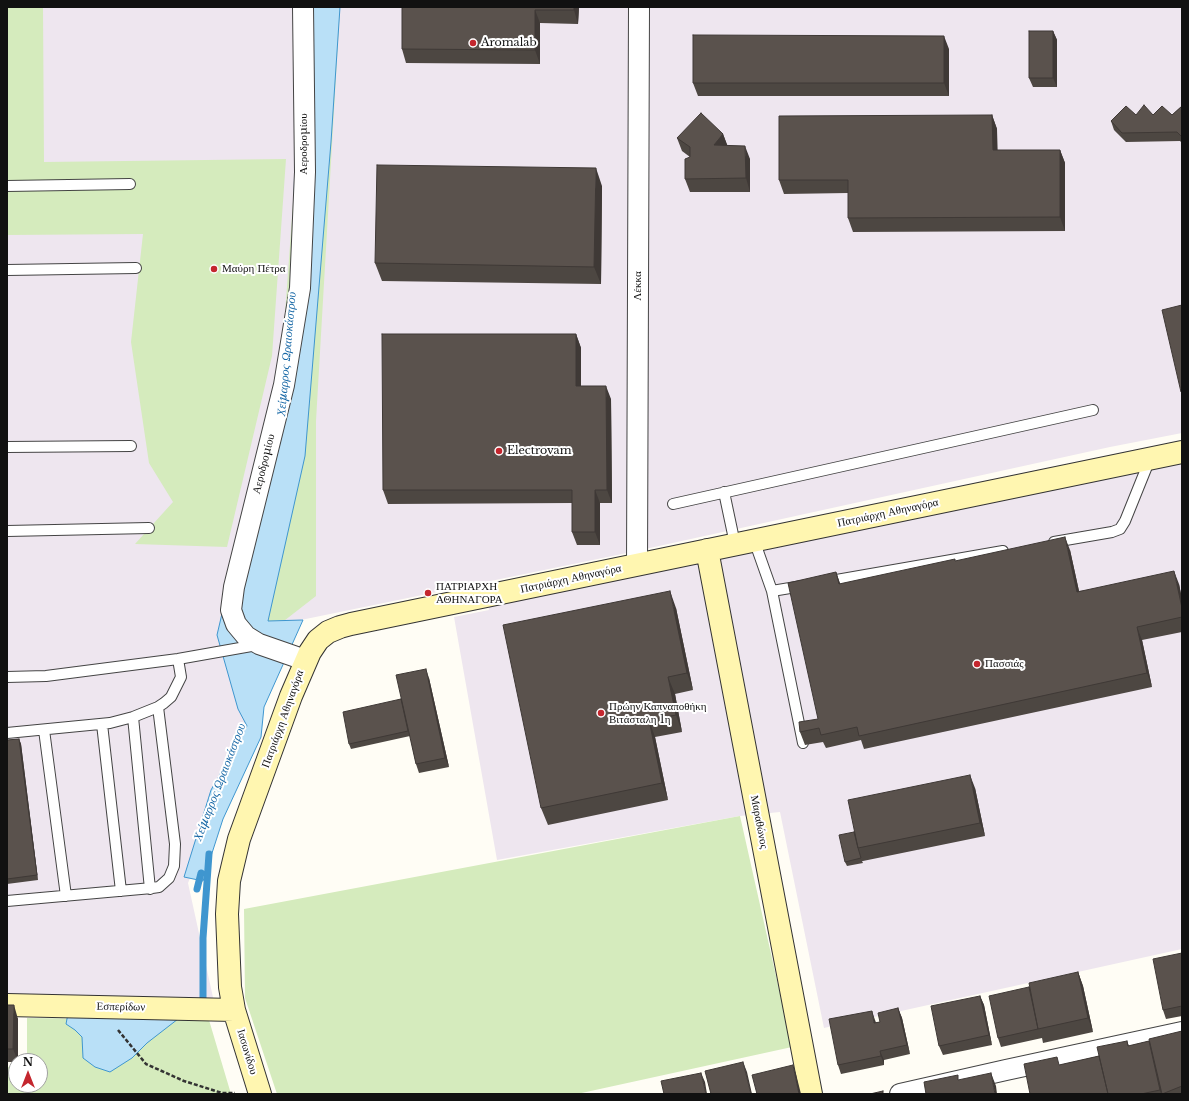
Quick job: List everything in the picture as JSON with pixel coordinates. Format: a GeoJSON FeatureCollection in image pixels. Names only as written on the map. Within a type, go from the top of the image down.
{"type":"FeatureCollection","features":[{"type":"Feature","properties":{"kind":"street","name":"Αεροδρομίου"},"geometry":{"type":"LineString","coordinates":[[303,7],[305,172],[300,288],[284,385],[234,587],[231,610],[236,624],[246,636],[259,644],[305,660]]}},
{"type":"Feature","properties":{"kind":"street","name":"Λέκκα"},"geometry":{"type":"LineString","coordinates":[[637,565],[639,7]]}},
{"type":"Feature","properties":{"kind":"street","name":"Πατριάρχη Αθηναγόρα"},"geometry":{"type":"LineString","coordinates":[[234,1010],[230,987],[227,936],[228,897],[232,868],[243,827],[305,660],[318,640],[333,629],[1182,452]]}},
{"type":"Feature","properties":{"kind":"street","name":"Μαραθώνος"},"geometry":{"type":"LineString","coordinates":[[707,550],[811,1094]]}},
{"type":"Feature","properties":{"kind":"street","name":"Εσπερίδων"},"geometry":{"type":"LineString","coordinates":[[7,1005],[234,1010]]}},
{"type":"Feature","properties":{"kind":"street","name":"Ιασωνίδου"},"geometry":{"type":"LineString","coordinates":[[234,1010],[260,1094]]}},
{"type":"Feature","properties":{"kind":"street"},"geometry":{"type":"LineString","coordinates":[[900,1094],[1182,1032]]}},
{"type":"Feature","properties":{"kind":"lane"},"geometry":{"type":"LineString","coordinates":[[7,186],[130,184]]}},
{"type":"Feature","properties":{"kind":"lane"},"geometry":{"type":"LineString","coordinates":[[7,270],[136,268]]}},
{"type":"Feature","properties":{"kind":"lane"},"geometry":{"type":"LineString","coordinates":[[673,504],[1093,410]]}},
{"type":"Feature","properties":{"kind":"lane"},"geometry":{"type":"LineString","coordinates":[[7,447],[131,446]]}},
{"type":"Feature","properties":{"kind":"lane"},"geometry":{"type":"LineString","coordinates":[[1042,544],[1112,532],[1120,529],[1125,521],[1150,459]]}},
{"type":"Feature","properties":{"kind":"lane"},"geometry":{"type":"LineString","coordinates":[[724,492],[745,542],[772,591],[803,743]]}},
{"type":"Feature","properties":{"kind":"lane"},"geometry":{"type":"LineString","coordinates":[[7,531],[149,528]]}},
{"type":"Feature","properties":{"kind":"lane"},"geometry":{"type":"LineString","coordinates":[[772,591],[1012,550]]}},
{"type":"Feature","properties":{"kind":"lane"},"geometry":{"type":"LineString","coordinates":[[7,677],[46,676],[178,659],[259,644]]}},
{"type":"Feature","properties":{"kind":"lane"},"geometry":{"type":"LineString","coordinates":[[7,733],[102,724],[133,717],[158,707],[171,697],[181,677],[178,659]]}},
{"type":"Feature","properties":{"kind":"lane"},"geometry":{"type":"LineString","coordinates":[[7,901],[159,887],[169,878],[174,866],[175,846],[158,707]]}},
{"type":"Feature","properties":{"kind":"lane"},"geometry":{"type":"LineString","coordinates":[[133,717],[150,888]]}},
{"type":"Feature","properties":{"kind":"lane"},"geometry":{"type":"LineString","coordinates":[[102,724],[121,891]]}},
{"type":"Feature","properties":{"kind":"lane"},"geometry":{"type":"LineString","coordinates":[[44,730],[66,896]]}},
{"type":"Feature","properties":{"kind":"path"},"geometry":{"type":"LineString","coordinates":[[99,1007],[146,1064],[184,1081],[222,1093],[260,1094]]}},
{"type":"Feature","properties":{"kind":"shaded area"},"geometry":{"type":"Polygon","coordinates":[[[7,7],[1182,7],[1182,433],[1110,447],[627,553],[296,621],[188,883],[214,1002],[7,995],[7,7]]]}},
{"type":"Feature","properties":{"kind":"shaded area"},"geometry":{"type":"Polygon","coordinates":[[[1182,442],[1182,949],[824,1028],[780,812],[740,816],[497,860],[454,617],[489,610],[486,587],[1182,442]]]}},
{"type":"Feature","properties":{"kind":"green space"},"geometry":{"type":"Polygon","coordinates":[[[7,7],[43,7],[44,162],[286,159],[272,356],[227,547],[135,544],[173,502],[149,463],[131,342],[143,234],[7,235],[7,7]]]}},
{"type":"Feature","properties":{"kind":"green space"},"geometry":{"type":"Polygon","coordinates":[[[307,7],[340,7],[316,421],[316,596],[280,624],[263,622],[307,7]]]}},
{"type":"Feature","properties":{"kind":"green space"},"geometry":{"type":"Polygon","coordinates":[[[740,816],[792,1047],[577,1094],[277,1094],[245,998],[244,909],[740,816]]]}},
{"type":"Feature","properties":{"kind":"green space"},"geometry":{"type":"Polygon","coordinates":[[[27,1018],[209,1020],[231,1094],[7,1094],[8,1067],[8,1093],[48,1093],[48,1053],[27,1053],[27,1018]]]}},
{"type":"Feature","properties":{"kind":"water"},"geometry":{"type":"Polygon","coordinates":[[[297,7],[340,7],[331,142],[305,456],[268,621],[303,620],[264,707],[261,737],[223,819],[203,881],[184,877],[211,790],[247,726],[238,709],[217,635],[291,318],[297,7]]]}},
{"type":"Feature","properties":{"kind":"water"},"geometry":{"type":"Polygon","coordinates":[[[71,998],[187,1012],[147,1043],[132,1058],[110,1072],[95,1067],[83,1058],[82,1037],[66,1024],[71,998]]]}},
{"type":"Feature","properties":{"kind":"building","name":"Aromalab"},"geometry":{"type":"Polygon","coordinates":[[[402,7],[574,7],[574,10],[535,10],[535,50],[402,49],[402,7]]]}},
{"type":"Feature","properties":{"kind":"building"},"geometry":{"type":"Polygon","coordinates":[[[1029,31],[1053,31],[1053,78],[1029,78],[1029,31]]]}},
{"type":"Feature","properties":{"kind":"building"},"geometry":{"type":"Polygon","coordinates":[[[693,35],[944,36],[944,83],[693,83],[693,35]]]}},
{"type":"Feature","properties":{"kind":"building"},"geometry":{"type":"Polygon","coordinates":[[[1144,105],[1153,115],[1162,106],[1172,115],[1182,106],[1182,137],[1177,132],[1122,133],[1111,121],[1126,106],[1136,115],[1144,105]]]}},
{"type":"Feature","properties":{"kind":"building"},"geometry":{"type":"Polygon","coordinates":[[[701,113],[723,134],[714,145],[745,146],[746,178],[685,179],[685,159],[690,157],[690,147],[677,138],[701,113]]]}},
{"type":"Feature","properties":{"kind":"building"},"geometry":{"type":"Polygon","coordinates":[[[992,115],[993,150],[1060,150],[1060,217],[848,218],[848,180],[779,180],[779,116],[992,115]]]}},
{"type":"Feature","properties":{"kind":"building"},"geometry":{"type":"Polygon","coordinates":[[[377,165],[596,168],[594,267],[375,263],[377,165]]]}},
{"type":"Feature","properties":{"kind":"building"},"geometry":{"type":"Polygon","coordinates":[[[1182,305],[1182,391],[1181,392],[1162,310],[1182,305]]]}},
{"type":"Feature","properties":{"kind":"building","name":"Electrovam"},"geometry":{"type":"Polygon","coordinates":[[[382,334],[576,334],[576,386],[606,386],[607,490],[595,490],[595,532],[572,532],[572,490],[383,490],[382,334]]]}},
{"type":"Feature","properties":{"kind":"building","name":"Πασσιάς"},"geometry":{"type":"Polygon","coordinates":[[[1065,537],[1077,592],[1174,571],[1182,608],[1182,617],[1137,627],[1147,673],[859,736],[857,727],[821,735],[819,728],[800,732],[799,722],[818,719],[788,583],[836,572],[839,584],[1065,537]]]}},
{"type":"Feature","properties":{"kind":"building","name":"Πρώην Καπναποθήκη Βιτάσταλη 1η"},"geometry":{"type":"Polygon","coordinates":[[[670,591],[687,673],[668,677],[676,715],[649,720],[662,783],[541,808],[503,625],[670,591]]]}},
{"type":"Feature","properties":{"kind":"building"},"geometry":{"type":"Polygon","coordinates":[[[426,669],[445,758],[416,764],[396,675],[426,669]]]}},
{"type":"Feature","properties":{"kind":"building"},"geometry":{"type":"Polygon","coordinates":[[[401,699],[408,731],[349,744],[343,712],[401,699]]]}},
{"type":"Feature","properties":{"kind":"building"},"geometry":{"type":"Polygon","coordinates":[[[19,739],[37,875],[7,879],[7,740],[19,739]]]}},
{"type":"Feature","properties":{"kind":"building"},"geometry":{"type":"Polygon","coordinates":[[[970,775],[980,823],[858,848],[848,800],[970,775]]]}},
{"type":"Feature","properties":{"kind":"building"},"geometry":{"type":"Polygon","coordinates":[[[854,832],[861,858],[845,862],[839,835],[854,832]]]}},
{"type":"Feature","properties":{"kind":"building"},"geometry":{"type":"Polygon","coordinates":[[[1182,953],[1182,1006],[1163,1010],[1153,959],[1182,953]]]}},
{"type":"Feature","properties":{"kind":"building"},"geometry":{"type":"Polygon","coordinates":[[[1078,972],[1088,1018],[1038,1029],[1029,983],[1078,972]]]}},
{"type":"Feature","properties":{"kind":"building"},"geometry":{"type":"Polygon","coordinates":[[[1029,987],[1038,1029],[998,1038],[989,996],[1029,987]]]}},
{"type":"Feature","properties":{"kind":"building"},"geometry":{"type":"Polygon","coordinates":[[[980,996],[989,1035],[939,1046],[931,1006],[980,996]]]}},
{"type":"Feature","properties":{"kind":"building"},"geometry":{"type":"Polygon","coordinates":[[[7,1005],[14,1005],[13,1049],[7,1049],[7,1005]]]}},
{"type":"Feature","properties":{"kind":"building"},"geometry":{"type":"Polygon","coordinates":[[[898,1008],[907,1045],[880,1051],[881,1056],[838,1065],[829,1019],[872,1011],[874,1023],[880,1022],[878,1013],[898,1008]]]}},
{"type":"Feature","properties":{"kind":"building"},"geometry":{"type":"Polygon","coordinates":[[[1182,1031],[1182,1086],[1162,1094],[1149,1039],[1182,1031]]]}},
{"type":"Feature","properties":{"kind":"building"},"geometry":{"type":"Polygon","coordinates":[[[1127,1041],[1128,1046],[1149,1041],[1160,1090],[1141,1094],[1108,1094],[1097,1047],[1127,1041]]]}},
{"type":"Feature","properties":{"kind":"building"},"geometry":{"type":"Polygon","coordinates":[[[1099,1056],[1108,1094],[1030,1094],[1024,1064],[1057,1057],[1059,1065],[1099,1056]]]}},
{"type":"Feature","properties":{"kind":"building"},"geometry":{"type":"Polygon","coordinates":[[[743,1062],[751,1094],[711,1094],[705,1071],[743,1062]]]}},
{"type":"Feature","properties":{"kind":"building"},"geometry":{"type":"Polygon","coordinates":[[[793,1065],[799,1094],[757,1094],[752,1075],[793,1065]]]}},
{"type":"Feature","properties":{"kind":"building"},"geometry":{"type":"Polygon","coordinates":[[[701,1073],[706,1094],[664,1094],[661,1081],[701,1073]]]}},
{"type":"Feature","properties":{"kind":"building"},"geometry":{"type":"Polygon","coordinates":[[[991,1073],[995,1094],[926,1094],[924,1082],[958,1075],[958,1080],[991,1073]]]}},
{"type":"Feature","properties":{"kind":"building"},"geometry":{"type":"Polygon","coordinates":[[[883,1091],[883,1094],[870,1094],[883,1091]]]}},
{"type":"Feature","properties":{"kind":"waterway","name":"Χείμαρρος Ωραιοκάστρου"},"geometry":{"type":"LineString","coordinates":[[203,1008],[203,938],[209,854]]}},
{"type":"Feature","properties":{"kind":"waterway","name":"Χείμαρρος Ωραιοκάστρου"},"geometry":{"type":"LineString","coordinates":[[197,889],[201,873]]}},
{"type":"Feature","properties":{"kind":"place","name":"Aromalab"},"geometry":{"type":"Point","coordinates":[473,43]}},
{"type":"Feature","properties":{"kind":"place","name":"Μαύρη Πέτρα"},"geometry":{"type":"Point","coordinates":[214,269]}},
{"type":"Feature","properties":{"kind":"place","name":"Electrovam"},"geometry":{"type":"Point","coordinates":[499,451]}},
{"type":"Feature","properties":{"kind":"place","name":"ΠΑΤΡΙΑΡΧΗ ΑΘΗΝΑΓΟΡΑ"},"geometry":{"type":"Point","coordinates":[428,593]}},
{"type":"Feature","properties":{"kind":"place","name":"Πασσιάς"},"geometry":{"type":"Point","coordinates":[977,664]}},
{"type":"Feature","properties":{"kind":"place","name":"Πρώην Καπναποθήκη Βιτάσταλη 1η"},"geometry":{"type":"Point","coordinates":[601,713]}}]}
